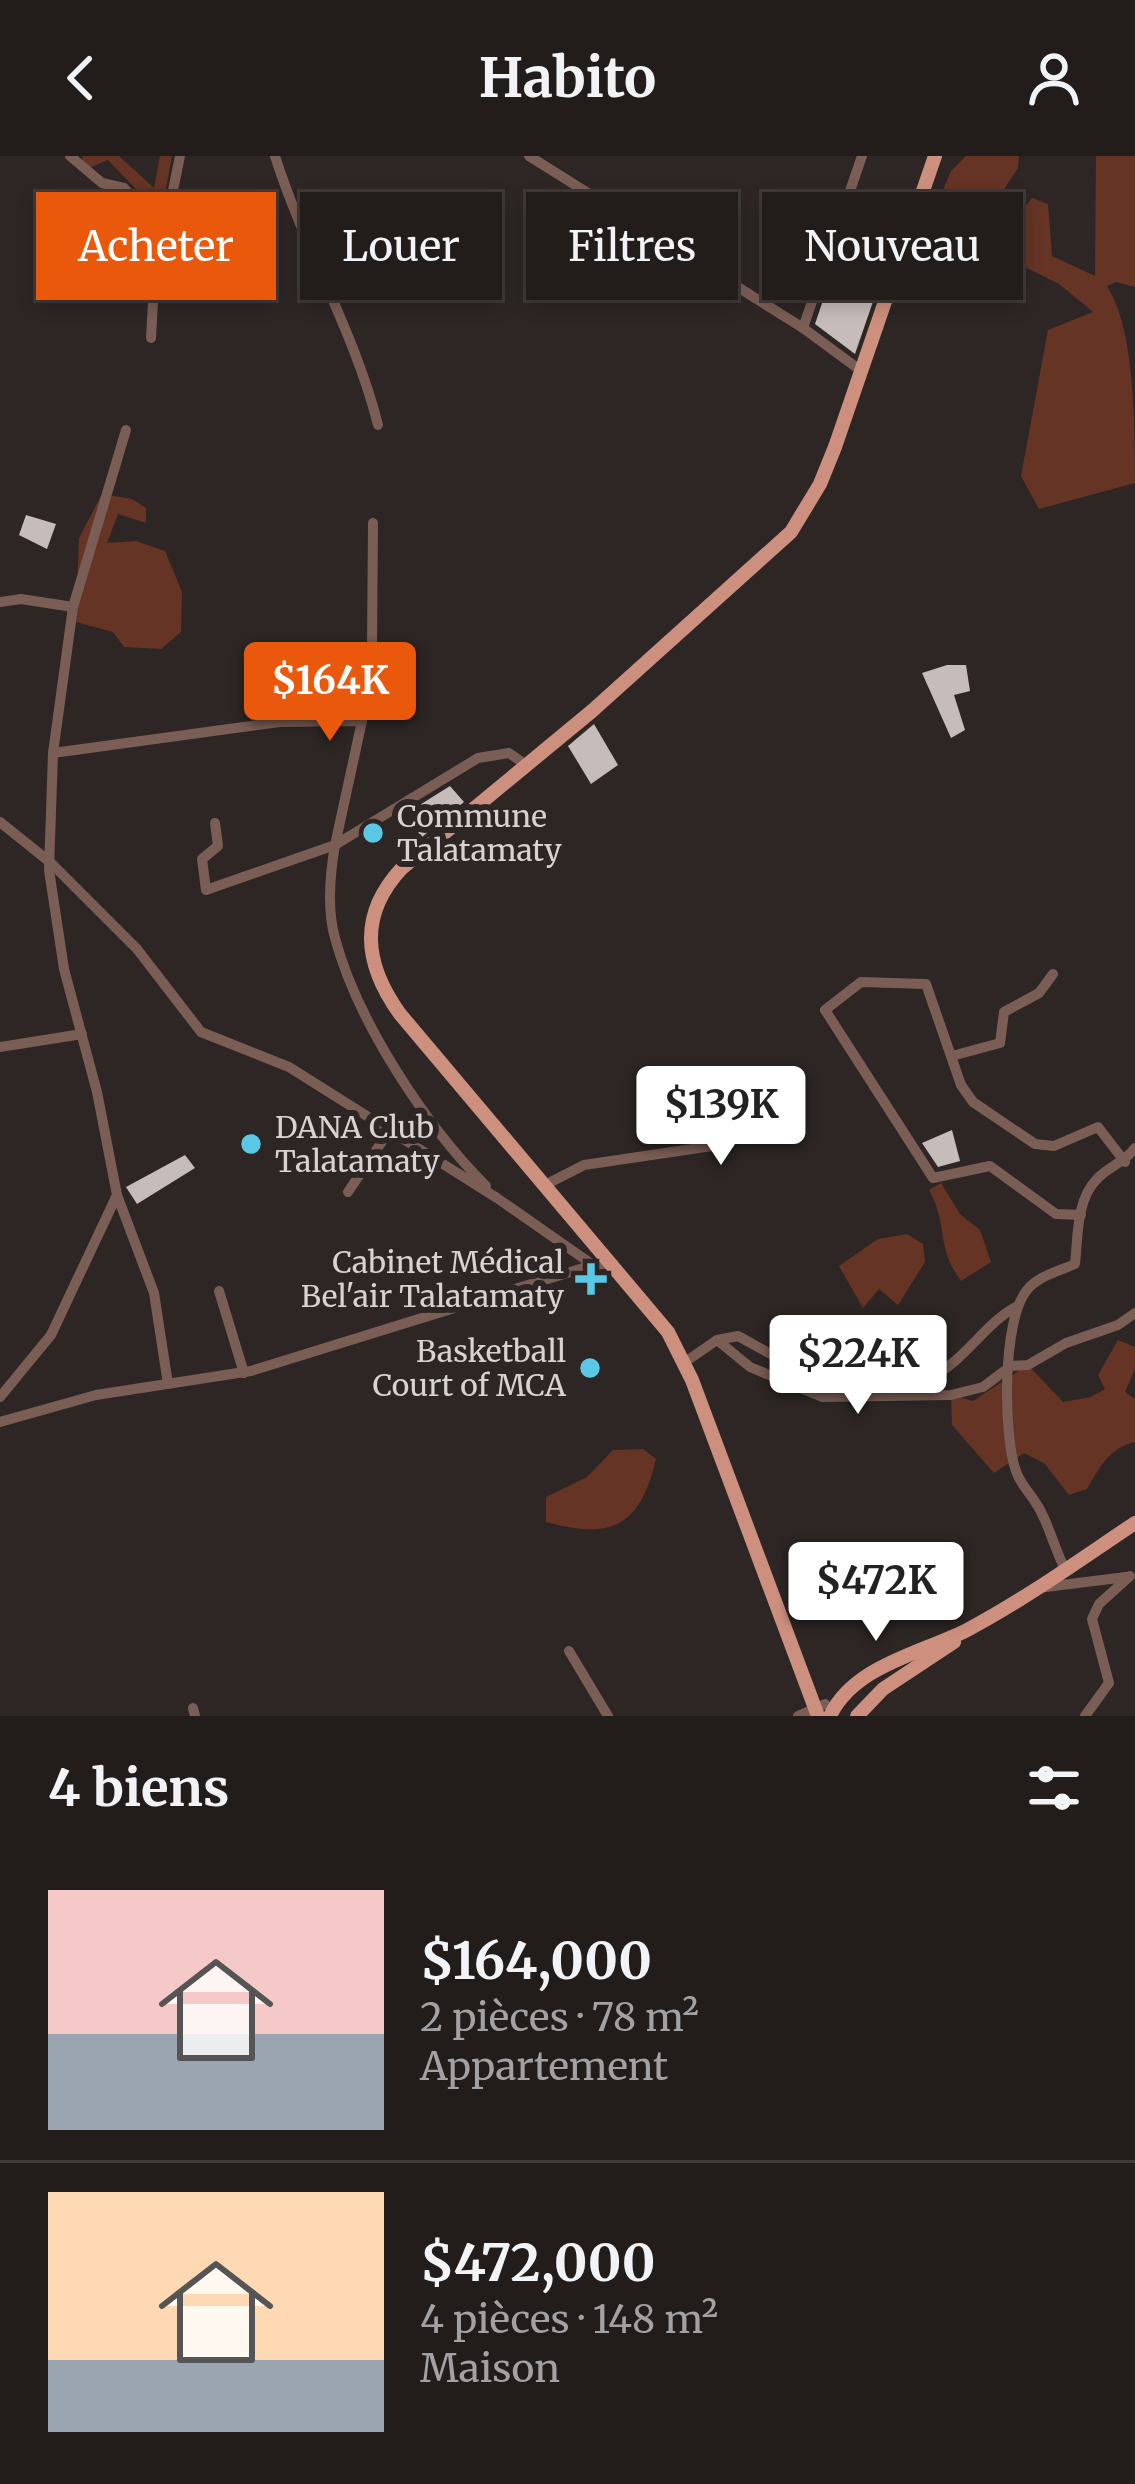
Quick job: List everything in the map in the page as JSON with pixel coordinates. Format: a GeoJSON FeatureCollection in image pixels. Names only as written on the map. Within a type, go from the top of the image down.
{"type":"FeatureCollection","features":[{"type":"Feature","properties":{"kind":"main road"},"geometry":{"type":"LineString","coordinates":[[935,156],[820,484],[791,532],[592,711],[392,880],[373,911],[369,934],[380,986],[668,1332],[685,1363],[796,1666],[827,1710],[879,1670],[967,1630]]}},
{"type":"Feature","properties":{"kind":"main road"},"geometry":{"type":"LineString","coordinates":[[857,1716],[891,1684],[967,1630],[1135,1523]]}},
{"type":"Feature","properties":{"kind":"main road"},"geometry":{"type":"LineString","coordinates":[[879,1670],[891,1684]]}},
{"type":"Feature","properties":{"kind":"street"},"geometry":{"type":"LineString","coordinates":[[70,156],[102,183],[128,192]]}},
{"type":"Feature","properties":{"kind":"street"},"geometry":{"type":"LineString","coordinates":[[172,192],[180,156]]}},
{"type":"Feature","properties":{"kind":"street"},"geometry":{"type":"LineString","coordinates":[[275,156],[295,219],[365,373],[378,425]]}},
{"type":"Feature","properties":{"kind":"street"},"geometry":{"type":"LineString","coordinates":[[529,156],[803,328],[860,370]]}},
{"type":"Feature","properties":{"kind":"street"},"geometry":{"type":"LineString","coordinates":[[803,328],[862,156]]}},
{"type":"Feature","properties":{"kind":"street"},"geometry":{"type":"LineString","coordinates":[[151,338],[153,300]]}},
{"type":"Feature","properties":{"kind":"street"},"geometry":{"type":"LineString","coordinates":[[126,430],[73,607],[52,753],[49,870],[64,968],[117,1195],[154,1294],[168,1384]]}},
{"type":"Feature","properties":{"kind":"street"},"geometry":{"type":"LineString","coordinates":[[373,523],[372,645],[362,721],[330,873],[334,937],[378,1039],[449,1148],[497,1198]]}},
{"type":"Feature","properties":{"kind":"street"},"geometry":{"type":"LineString","coordinates":[[0,602],[21,599],[73,607]]}},
{"type":"Feature","properties":{"kind":"street"},"geometry":{"type":"LineString","coordinates":[[52,753],[280,722],[362,721]]}},
{"type":"Feature","properties":{"kind":"street"},"geometry":{"type":"LineString","coordinates":[[215,824],[218,846],[202,859],[206,890],[334,845],[478,758],[508,753],[525,764]]}},
{"type":"Feature","properties":{"kind":"street"},"geometry":{"type":"LineString","coordinates":[[0,822],[51,862],[137,949],[201,1031],[289,1067],[592,1264]]}},
{"type":"Feature","properties":{"kind":"street"},"geometry":{"type":"LineString","coordinates":[[952,1056],[1000,1043],[1004,1012],[1039,993],[1053,974]]}},
{"type":"Feature","properties":{"kind":"street"},"geometry":{"type":"LineString","coordinates":[[1081,1215],[1056,1214],[990,1166],[933,1178],[825,1010],[861,982],[926,984],[973,1102],[1036,1144],[1054,1146],[1098,1127],[1125,1162]]}},
{"type":"Feature","properties":{"kind":"street"},"geometry":{"type":"LineString","coordinates":[[0,1047],[82,1034]]}},
{"type":"Feature","properties":{"kind":"street"},"geometry":{"type":"LineString","coordinates":[[545,1185],[584,1165],[712,1146],[719,1141],[729,1105],[721,1097],[674,1101]]}},
{"type":"Feature","properties":{"kind":"street"},"geometry":{"type":"LineString","coordinates":[[348,1192],[389,1131]]}},
{"type":"Feature","properties":{"kind":"street"},"geometry":{"type":"LineString","coordinates":[[1065,1569],[1045,1531],[1042,1513],[1014,1468],[1007,1424],[1019,1305],[1027,1290],[1044,1277],[1075,1264],[1081,1215],[1097,1178],[1125,1162],[1135,1148]]}},
{"type":"Feature","properties":{"kind":"street"},"geometry":{"type":"LineString","coordinates":[[0,1397],[51,1335],[117,1195]]}},
{"type":"Feature","properties":{"kind":"street"},"geometry":{"type":"LineString","coordinates":[[0,1422],[96,1395],[244,1372],[592,1264],[613,1263]]}},
{"type":"Feature","properties":{"kind":"street"},"geometry":{"type":"LineString","coordinates":[[219,1291],[244,1372]]}},
{"type":"Feature","properties":{"kind":"street"},"geometry":{"type":"LineString","coordinates":[[874,1394],[931,1377],[976,1342],[999,1316],[1019,1305]]}},
{"type":"Feature","properties":{"kind":"street"},"geometry":{"type":"LineString","coordinates":[[717,1340],[750,1366],[823,1397],[951,1395],[983,1387],[1011,1366],[1028,1365],[1135,1313]]}},
{"type":"Feature","properties":{"kind":"street"},"geometry":{"type":"LineString","coordinates":[[685,1363],[717,1340],[738,1336],[785,1362],[816,1369],[848,1347]]}},
{"type":"Feature","properties":{"kind":"street"},"geometry":{"type":"LineString","coordinates":[[1035,1589],[1132,1574]]}},
{"type":"Feature","properties":{"kind":"street"},"geometry":{"type":"LineString","coordinates":[[1085,1716],[1108,1683],[1092,1619],[1099,1604],[1132,1574]]}},
{"type":"Feature","properties":{"kind":"street"},"geometry":{"type":"LineString","coordinates":[[569,1652],[608,1716]]}},
{"type":"Feature","properties":{"kind":"street"},"geometry":{"type":"LineString","coordinates":[[798,1716],[827,1710]]}},
{"type":"Feature","properties":{"kind":"shaded area"},"geometry":{"type":"Polygon","coordinates":[[[82,156],[119,156],[154,188],[160,156],[172,156],[165,192],[139,192],[108,160],[84,170],[82,156]]]}},
{"type":"Feature","properties":{"kind":"shaded area"},"geometry":{"type":"Polygon","coordinates":[[[966,156],[1019,156],[1018,168],[1002,192],[942,192],[951,171],[966,156]]]}},
{"type":"Feature","properties":{"kind":"shaded area"},"geometry":{"type":"Polygon","coordinates":[[[1096,156],[1135,156],[1135,287],[1116,282],[1107,286],[1128,352],[1135,483],[1039,509],[1021,476],[1048,330],[1093,312],[1059,284],[1023,266],[1023,210],[1032,198],[1048,204],[1052,256],[1095,276],[1096,156]]]}},
{"type":"Feature","properties":{"kind":"shaded area"},"geometry":{"type":"Polygon","coordinates":[[[102,494],[132,499],[146,508],[146,523],[118,514],[107,543],[136,541],[165,551],[182,592],[181,632],[161,649],[124,647],[113,632],[76,622],[79,538],[102,494]]]}},
{"type":"Feature","properties":{"kind":"shaded area"},"geometry":{"type":"Polygon","coordinates":[[[941,1183],[960,1214],[980,1230],[991,1262],[961,1281],[948,1257],[929,1190],[941,1183]]]}},
{"type":"Feature","properties":{"kind":"shaded area"},"geometry":{"type":"Polygon","coordinates":[[[907,1234],[923,1244],[925,1262],[898,1305],[879,1289],[863,1308],[839,1266],[878,1239],[907,1234]]]}},
{"type":"Feature","properties":{"kind":"shaded area"},"geometry":{"type":"Polygon","coordinates":[[[1118,1340],[1135,1347],[1135,1369],[1125,1392],[1135,1399],[1135,1442],[1112,1454],[1087,1489],[1069,1495],[1044,1463],[1024,1453],[994,1473],[952,1425],[951,1395],[973,1401],[1028,1365],[1063,1402],[1091,1397],[1105,1389],[1098,1375],[1118,1340]]]}},
{"type":"Feature","properties":{"kind":"shaded area"},"geometry":{"type":"Polygon","coordinates":[[[643,1449],[656,1459],[632,1514],[606,1528],[546,1522],[546,1497],[587,1477],[613,1450],[643,1449]]]}},
{"type":"Feature","properties":{"kind":"building"},"geometry":{"type":"Polygon","coordinates":[[[823,300],[874,300],[855,354],[815,324],[823,300]]]}},
{"type":"Feature","properties":{"kind":"building"},"geometry":{"type":"Polygon","coordinates":[[[26,515],[56,524],[47,549],[19,535],[26,515]]]}},
{"type":"Feature","properties":{"kind":"building"},"geometry":{"type":"Polygon","coordinates":[[[966,665],[970,691],[954,695],[965,730],[951,738],[922,673],[966,665]]]}},
{"type":"Feature","properties":{"kind":"building"},"geometry":{"type":"Polygon","coordinates":[[[594,724],[618,765],[591,784],[568,746],[594,724]]]}},
{"type":"Feature","properties":{"kind":"building"},"geometry":{"type":"Polygon","coordinates":[[[450,786],[464,802],[422,837],[418,833],[423,829],[410,811],[450,786]]]}},
{"type":"Feature","properties":{"kind":"building"},"geometry":{"type":"Polygon","coordinates":[[[952,1130],[960,1161],[938,1167],[922,1143],[952,1130]]]}},
{"type":"Feature","properties":{"kind":"building"},"geometry":{"type":"Polygon","coordinates":[[[185,1155],[195,1168],[137,1204],[126,1187],[185,1155]]]}},
{"type":"Feature","properties":{"kind":"place","name":"Commune Talatamaty"},"geometry":{"type":"Point","coordinates":[373,833]}},
{"type":"Feature","properties":{"kind":"place","name":"DANA Club Talatamaty"},"geometry":{"type":"Point","coordinates":[251,1144]}},
{"type":"Feature","properties":{"kind":"place","name":"Cabinet Médical Bel'air Talatamaty"},"geometry":{"type":"Point","coordinates":[591,1279]}},
{"type":"Feature","properties":{"kind":"place","name":"Basketball Court of MCA"},"geometry":{"type":"Point","coordinates":[590,1368]}}]}
